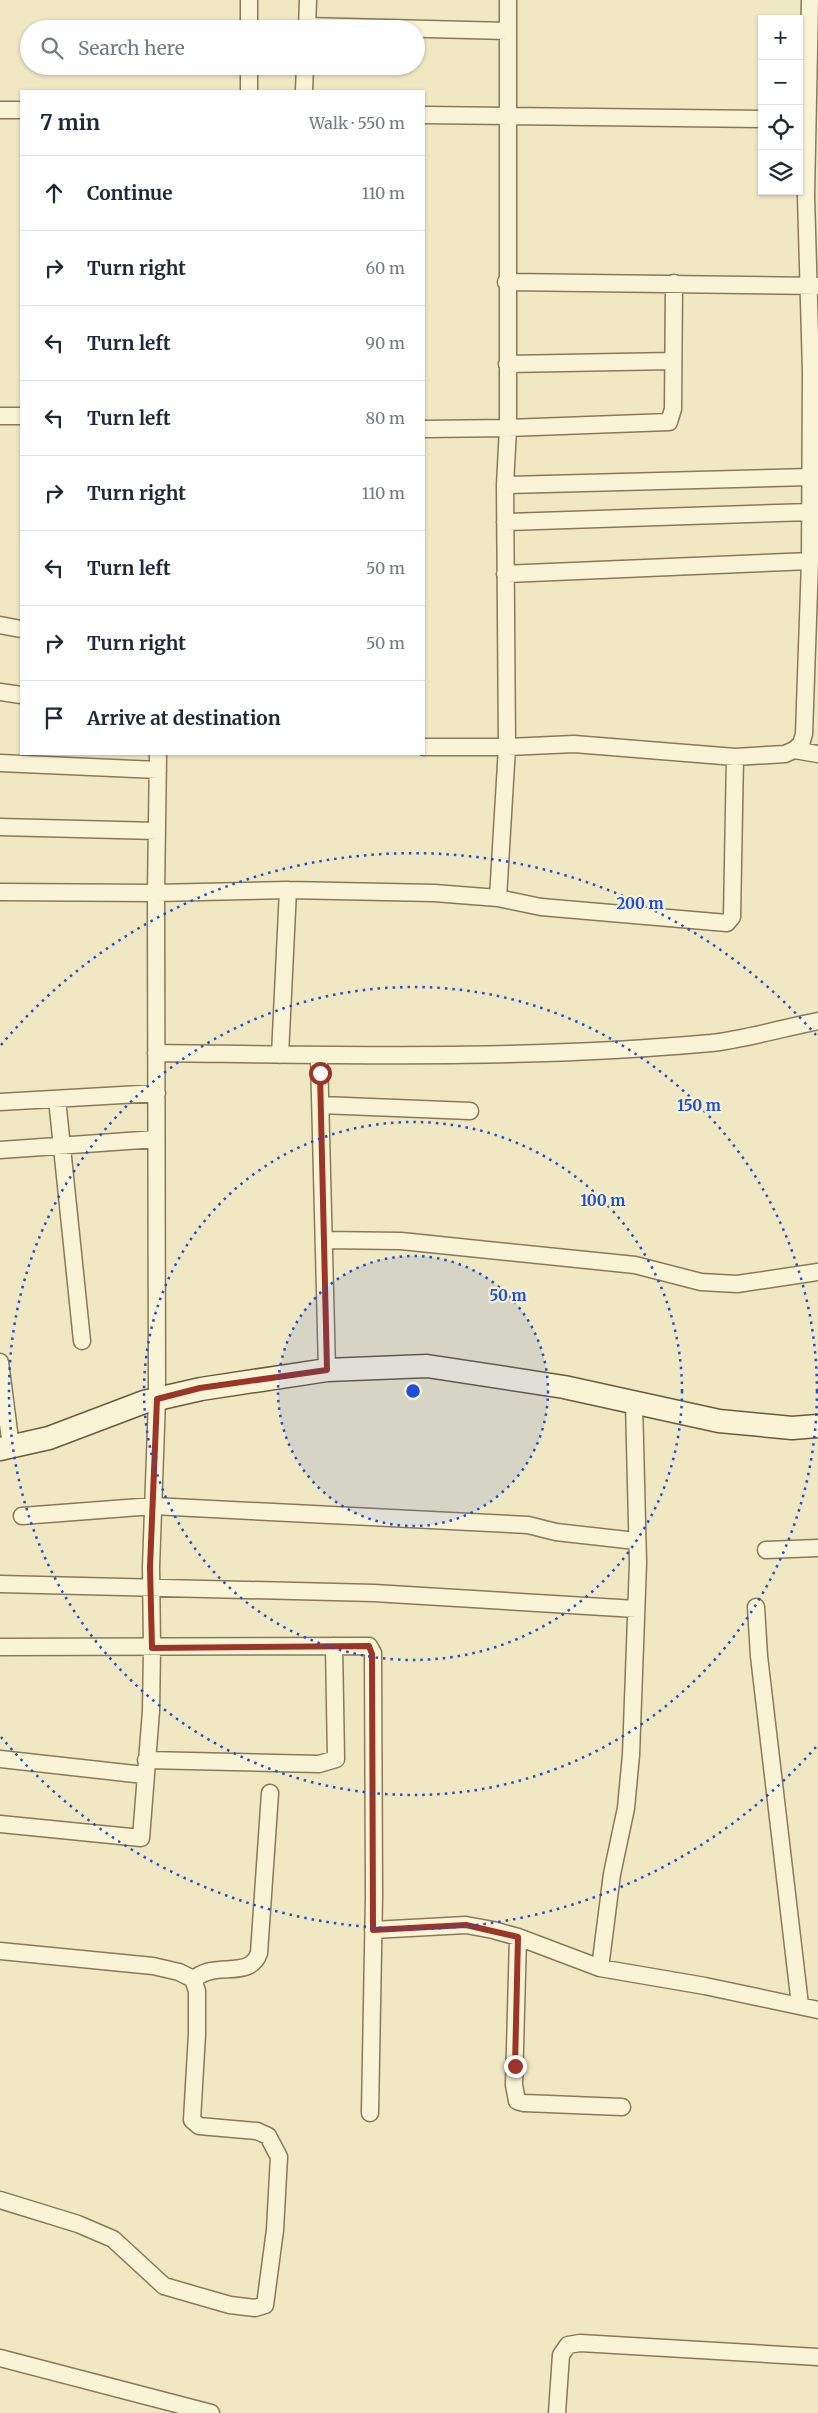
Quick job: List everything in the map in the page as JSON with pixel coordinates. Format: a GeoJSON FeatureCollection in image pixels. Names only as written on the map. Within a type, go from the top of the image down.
{"type":"FeatureCollection","features":[{"type":"Feature","properties":{"kind":"street"},"geometry":{"type":"LineString","coordinates":[[249,0],[249,20]]}},
{"type":"Feature","properties":{"kind":"street"},"geometry":{"type":"LineString","coordinates":[[307,20],[308,0]]}},
{"type":"Feature","properties":{"kind":"street"},"geometry":{"type":"LineString","coordinates":[[498,898],[507,747],[505,485],[508,428],[506,282],[508,0]]}},
{"type":"Feature","properties":{"kind":"street"},"geometry":{"type":"LineString","coordinates":[[425,747],[507,747],[574,744],[735,757],[785,754],[801,744],[804,734],[814,581],[810,561],[810,512],[814,496],[810,477],[814,431],[812,195],[804,120],[810,0]]}},
{"type":"Feature","properties":{"kind":"street"},"geometry":{"type":"LineString","coordinates":[[425,29],[508,30]]}},
{"type":"Feature","properties":{"kind":"street"},"geometry":{"type":"LineString","coordinates":[[249,75],[249,90]]}},
{"type":"Feature","properties":{"kind":"street"},"geometry":{"type":"LineString","coordinates":[[304,90],[305,75]]}},
{"type":"Feature","properties":{"kind":"street"},"geometry":{"type":"LineString","coordinates":[[0,110],[20,110]]}},
{"type":"Feature","properties":{"kind":"street"},"geometry":{"type":"LineString","coordinates":[[425,115],[758,119]]}},
{"type":"Feature","properties":{"kind":"street"},"geometry":{"type":"LineString","coordinates":[[506,282],[812,286]]}},
{"type":"Feature","properties":{"kind":"street"},"geometry":{"type":"LineString","coordinates":[[425,429],[669,422],[673,409],[674,283]]}},
{"type":"Feature","properties":{"kind":"street"},"geometry":{"type":"LineString","coordinates":[[507,364],[673,362]]}},
{"type":"Feature","properties":{"kind":"street"},"geometry":{"type":"LineString","coordinates":[[0,416],[20,416]]}},
{"type":"Feature","properties":{"kind":"street"},"geometry":{"type":"LineString","coordinates":[[505,485],[810,477]]}},
{"type":"Feature","properties":{"kind":"street"},"geometry":{"type":"LineString","coordinates":[[505,522],[810,512]]}},
{"type":"Feature","properties":{"kind":"street"},"geometry":{"type":"LineString","coordinates":[[505,574],[810,561]]}},
{"type":"Feature","properties":{"kind":"street"},"geometry":{"type":"LineString","coordinates":[[0,625],[20,629]]}},
{"type":"Feature","properties":{"kind":"street"},"geometry":{"type":"LineString","coordinates":[[0,692],[20,695]]}},
{"type":"Feature","properties":{"kind":"street"},"geometry":{"type":"LineString","coordinates":[[794,750],[818,754]]}},
{"type":"Feature","properties":{"kind":"street"},"geometry":{"type":"LineString","coordinates":[[0,1824],[141,1838],[145,1768],[151,1712],[151,1587],[157,1399],[156,893],[158,755]]}},
{"type":"Feature","properties":{"kind":"street"},"geometry":{"type":"LineString","coordinates":[[0,892],[156,893],[288,890],[434,893],[498,898],[541,907],[722,923],[730,921],[732,917],[735,757]]}},
{"type":"Feature","properties":{"kind":"street"},"geometry":{"type":"LineString","coordinates":[[0,763],[158,770]]}},
{"type":"Feature","properties":{"kind":"street"},"geometry":{"type":"LineString","coordinates":[[0,827],[157,831]]}},
{"type":"Feature","properties":{"kind":"street"},"geometry":{"type":"LineString","coordinates":[[280,1054],[288,890]]}},
{"type":"Feature","properties":{"kind":"street"},"geometry":{"type":"LineString","coordinates":[[156,1053],[422,1057],[520,1054],[713,1042],[818,1021]]}},
{"type":"Feature","properties":{"kind":"street"},"geometry":{"type":"LineString","coordinates":[[319,1056],[327,1370]]}},
{"type":"Feature","properties":{"kind":"street"},"geometry":{"type":"LineString","coordinates":[[0,1102],[157,1093]]}},
{"type":"Feature","properties":{"kind":"street"},"geometry":{"type":"LineString","coordinates":[[56,1099],[82,1341]]}},
{"type":"Feature","properties":{"kind":"street"},"geometry":{"type":"LineString","coordinates":[[321,1106],[470,1111]]}},
{"type":"Feature","properties":{"kind":"street"},"geometry":{"type":"LineString","coordinates":[[0,1150],[156,1139]]}},
{"type":"Feature","properties":{"kind":"street"},"geometry":{"type":"LineString","coordinates":[[324,1240],[400,1241],[634,1265],[701,1282],[737,1284],[818,1272]]}},
{"type":"Feature","properties":{"kind":"street"},"geometry":{"type":"LineString","coordinates":[[0,1362],[5,1448],[49,1438],[144,1402],[200,1388],[327,1370],[427,1366],[564,1387],[719,1421],[792,1428],[818,1426]]}},
{"type":"Feature","properties":{"kind":"street"},"geometry":{"type":"LineString","coordinates":[[600,1968],[612,1874],[626,1808],[638,1562],[634,1403]]}},
{"type":"Feature","properties":{"kind":"street"},"geometry":{"type":"LineString","coordinates":[[22,1516],[153,1506],[528,1525],[556,1532],[636,1541]]}},
{"type":"Feature","properties":{"kind":"street"},"geometry":{"type":"LineString","coordinates":[[766,1550],[818,1548]]}},
{"type":"Feature","properties":{"kind":"street"},"geometry":{"type":"LineString","coordinates":[[0,1584],[374,1593],[636,1609]]}},
{"type":"Feature","properties":{"kind":"street"},"geometry":{"type":"LineString","coordinates":[[756,1608],[759,1656],[800,2005]]}},
{"type":"Feature","properties":{"kind":"street"},"geometry":{"type":"LineString","coordinates":[[0,1759],[145,1768],[319,1764],[336,1758],[334,1646]]}},
{"type":"Feature","properties":{"kind":"street"},"geometry":{"type":"LineString","coordinates":[[0,1647],[369,1646],[372,1654],[373,1930],[370,2113]]}},
{"type":"Feature","properties":{"kind":"street"},"geometry":{"type":"LineString","coordinates":[[192,1979],[210,1971],[250,1966],[256,1962],[259,1953],[270,1793]]}},
{"type":"Feature","properties":{"kind":"street"},"geometry":{"type":"LineString","coordinates":[[373,1930],[466,1925],[518,1937],[600,1968],[800,2005],[818,2010]]}},
{"type":"Feature","properties":{"kind":"street"},"geometry":{"type":"LineString","coordinates":[[518,1937],[514,2085],[517,2101],[524,2103],[622,2107]]}},
{"type":"Feature","properties":{"kind":"street"},"geometry":{"type":"LineString","coordinates":[[0,1951],[153,1966],[179,1972],[192,1979],[197,1991],[197,2034],[192,2120],[199,2126],[257,2131],[268,2136],[279,2157],[275,2230],[265,2306],[255,2308],[230,2305],[164,2286],[113,2239],[70,2221],[0,2200]]}},
{"type":"Feature","properties":{"kind":"street"},"geometry":{"type":"LineString","coordinates":[[557,2413],[561,2355],[568,2345],[580,2343],[818,2357]]}},
{"type":"Feature","properties":{"kind":"street"},"geometry":{"type":"LineString","coordinates":[[0,2358],[211,2413]]}},
{"type":"Feature","properties":{"kind":"route"},"geometry":{"type":"LineString","coordinates":[[320,1073],[327,1370],[200,1388],[157,1399],[156,1460],[150,1567],[152,1648],[369,1646],[372,1654],[374,1730],[373,1930],[466,1925],[518,1937],[515,2066]]}}]}
